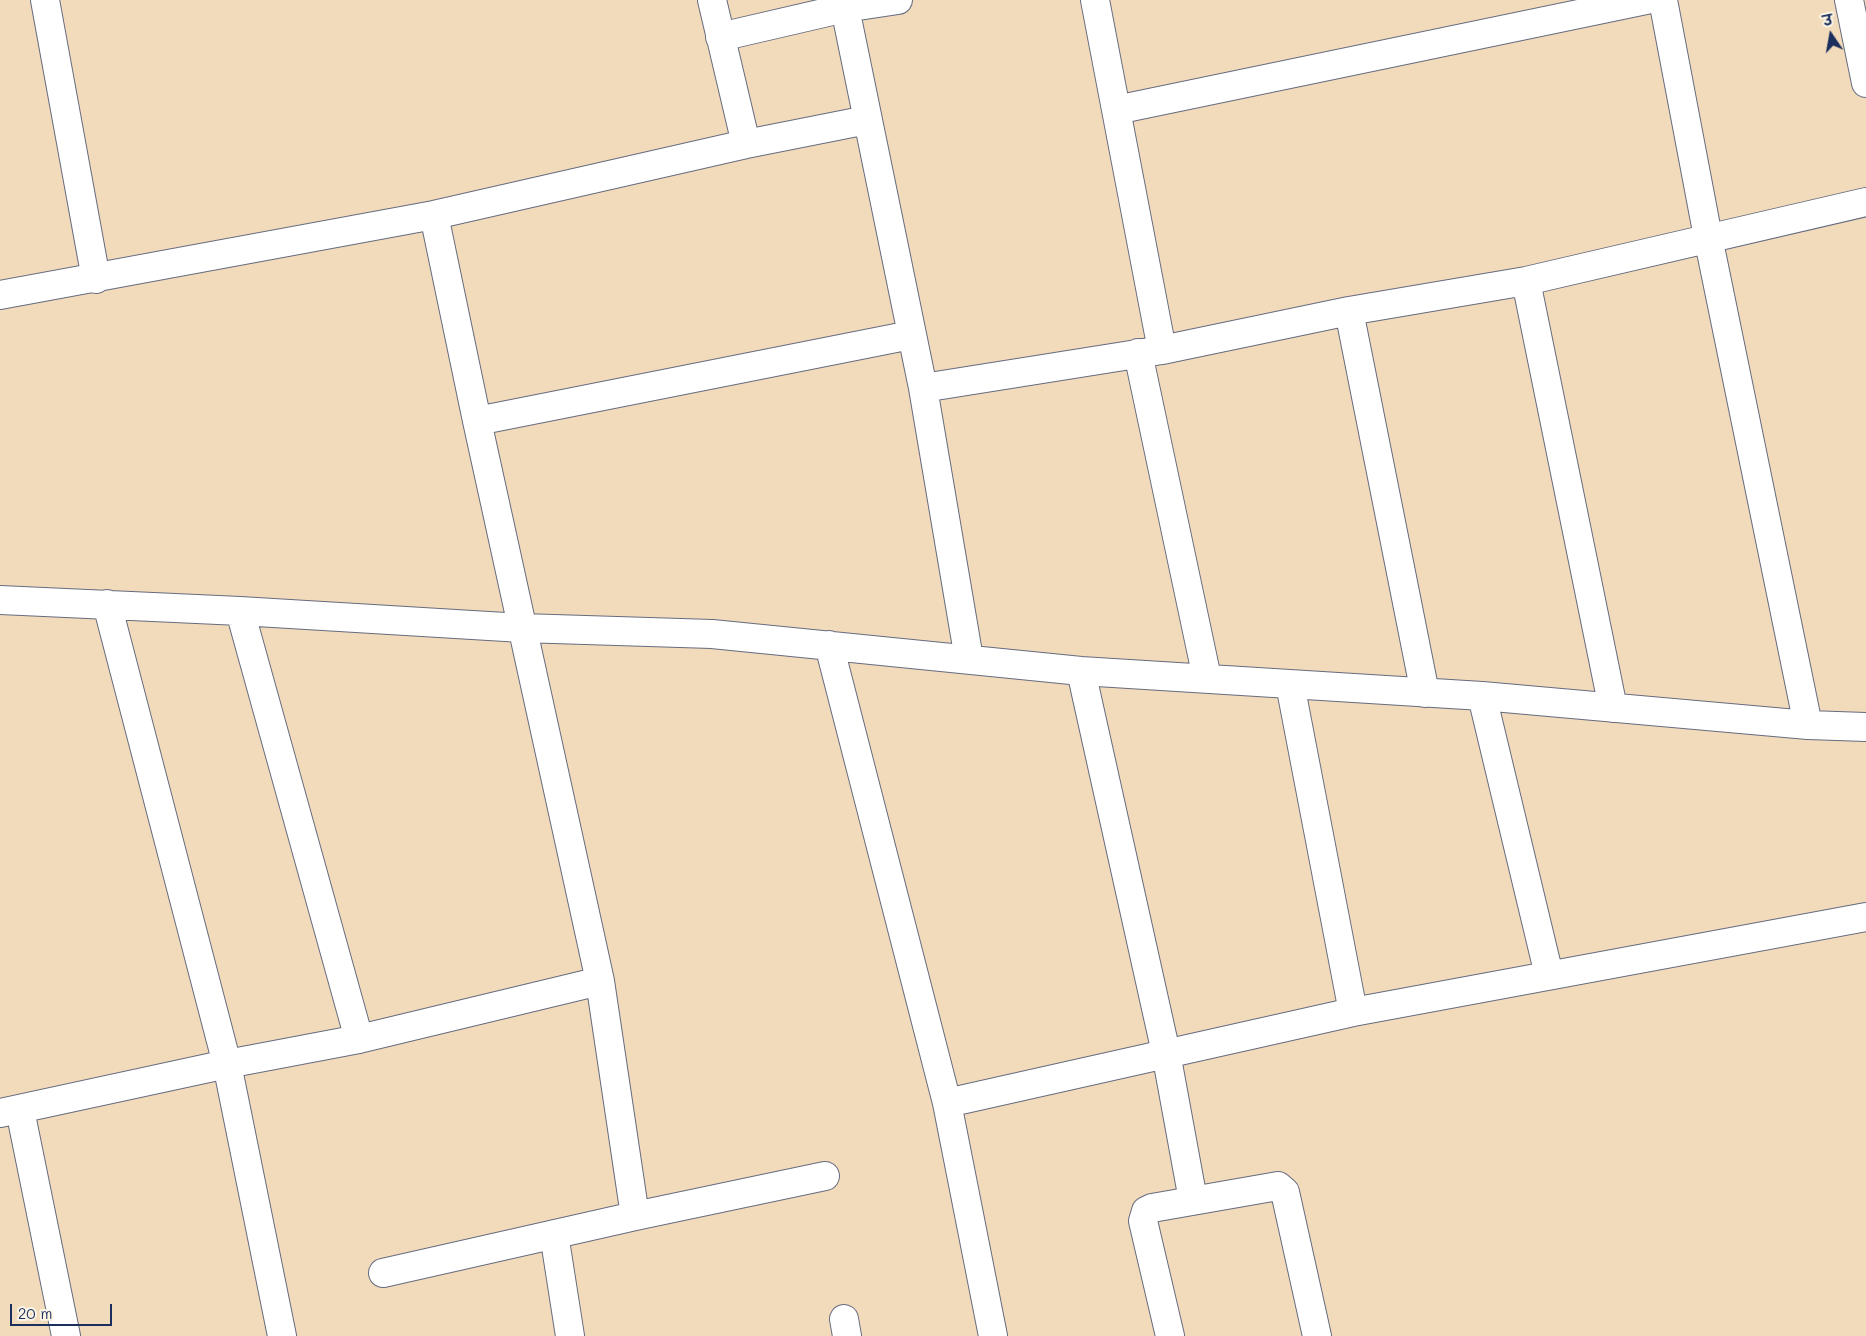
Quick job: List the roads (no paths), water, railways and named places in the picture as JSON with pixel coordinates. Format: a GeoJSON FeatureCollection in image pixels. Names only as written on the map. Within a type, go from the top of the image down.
{"type":"FeatureCollection","features":[{"type":"Feature","properties":{"kind":"street"},"geometry":{"type":"LineString","coordinates":[[45,0],[96,279]]}},
{"type":"Feature","properties":{"kind":"street"},"geometry":{"type":"LineString","coordinates":[[712,0],[746,144]]}},
{"type":"Feature","properties":{"kind":"street"},"geometry":{"type":"LineString","coordinates":[[720,37],[845,8],[898,0]]}},
{"type":"Feature","properties":{"kind":"street"},"geometry":{"type":"LineString","coordinates":[[1095,0],[1116,110],[1150,351],[1207,678]]}},
{"type":"Feature","properties":{"kind":"street"},"geometry":{"type":"LineString","coordinates":[[1116,110],[1646,0]]}},
{"type":"Feature","properties":{"kind":"street"},"geometry":{"type":"LineString","coordinates":[[1663,0],[1708,237],[1808,725]]}},
{"type":"Feature","properties":{"kind":"street"},"geometry":{"type":"LineString","coordinates":[[1849,0],[1861,44],[1866,83]]}},
{"type":"Feature","properties":{"kind":"street"},"geometry":{"type":"LineString","coordinates":[[845,8],[923,388],[968,659]]}},
{"type":"Feature","properties":{"kind":"street"},"geometry":{"type":"LineString","coordinates":[[0,295],[96,279],[434,215],[746,144],[867,120]]}},
{"type":"Feature","properties":{"kind":"street"},"geometry":{"type":"LineString","coordinates":[[923,388],[1150,351],[1349,311],[1526,281],[1708,237],[1866,202]]}},
{"type":"Feature","properties":{"kind":"street"},"geometry":{"type":"LineString","coordinates":[[434,215],[477,421],[600,981],[635,1216]]}},
{"type":"Feature","properties":{"kind":"street"},"geometry":{"type":"LineString","coordinates":[[1526,281],[1613,708]]}},
{"type":"Feature","properties":{"kind":"street"},"geometry":{"type":"LineString","coordinates":[[1349,311],[1426,693]]}},
{"type":"Feature","properties":{"kind":"street"},"geometry":{"type":"LineString","coordinates":[[477,421],[911,335]]}},
{"type":"Feature","properties":{"kind":"street"},"geometry":{"type":"LineString","coordinates":[[0,600],[240,611],[522,628],[712,634],[829,644],[1081,671],[1482,696],[1808,725],[1866,727]]}},
{"type":"Feature","properties":{"kind":"street"},"geometry":{"type":"LineString","coordinates":[[107,604],[227,1064],[282,1336]]}},
{"type":"Feature","properties":{"kind":"street"},"geometry":{"type":"LineString","coordinates":[[240,611],[358,1039]]}},
{"type":"Feature","properties":{"kind":"street"},"geometry":{"type":"LineString","coordinates":[[829,644],[947,1103],[993,1336]]}},
{"type":"Feature","properties":{"kind":"street"},"geometry":{"type":"LineString","coordinates":[[1081,671],[1166,1053],[1194,1200]]}},
{"type":"Feature","properties":{"kind":"street"},"geometry":{"type":"LineString","coordinates":[[1290,684],[1353,1012]]}},
{"type":"Feature","properties":{"kind":"street"},"geometry":{"type":"LineString","coordinates":[[1482,696],[1549,975]]}},
{"type":"Feature","properties":{"kind":"street"},"geometry":{"type":"LineString","coordinates":[[947,1103],[1353,1012],[1866,917]]}},
{"type":"Feature","properties":{"kind":"street"},"geometry":{"type":"LineString","coordinates":[[66,1336],[10,1112],[227,1064],[358,1039],[600,981]]}},
{"type":"Feature","properties":{"kind":"street"},"geometry":{"type":"LineString","coordinates":[[383,1273],[635,1216],[826,1176]]}},
{"type":"Feature","properties":{"kind":"street"},"geometry":{"type":"LineString","coordinates":[[1170,1336],[1144,1216],[1152,1208],[1271,1186],[1282,1188],[1317,1336]]}},
{"type":"Feature","properties":{"kind":"street"},"geometry":{"type":"LineString","coordinates":[[554,1234],[570,1336]]}}]}
